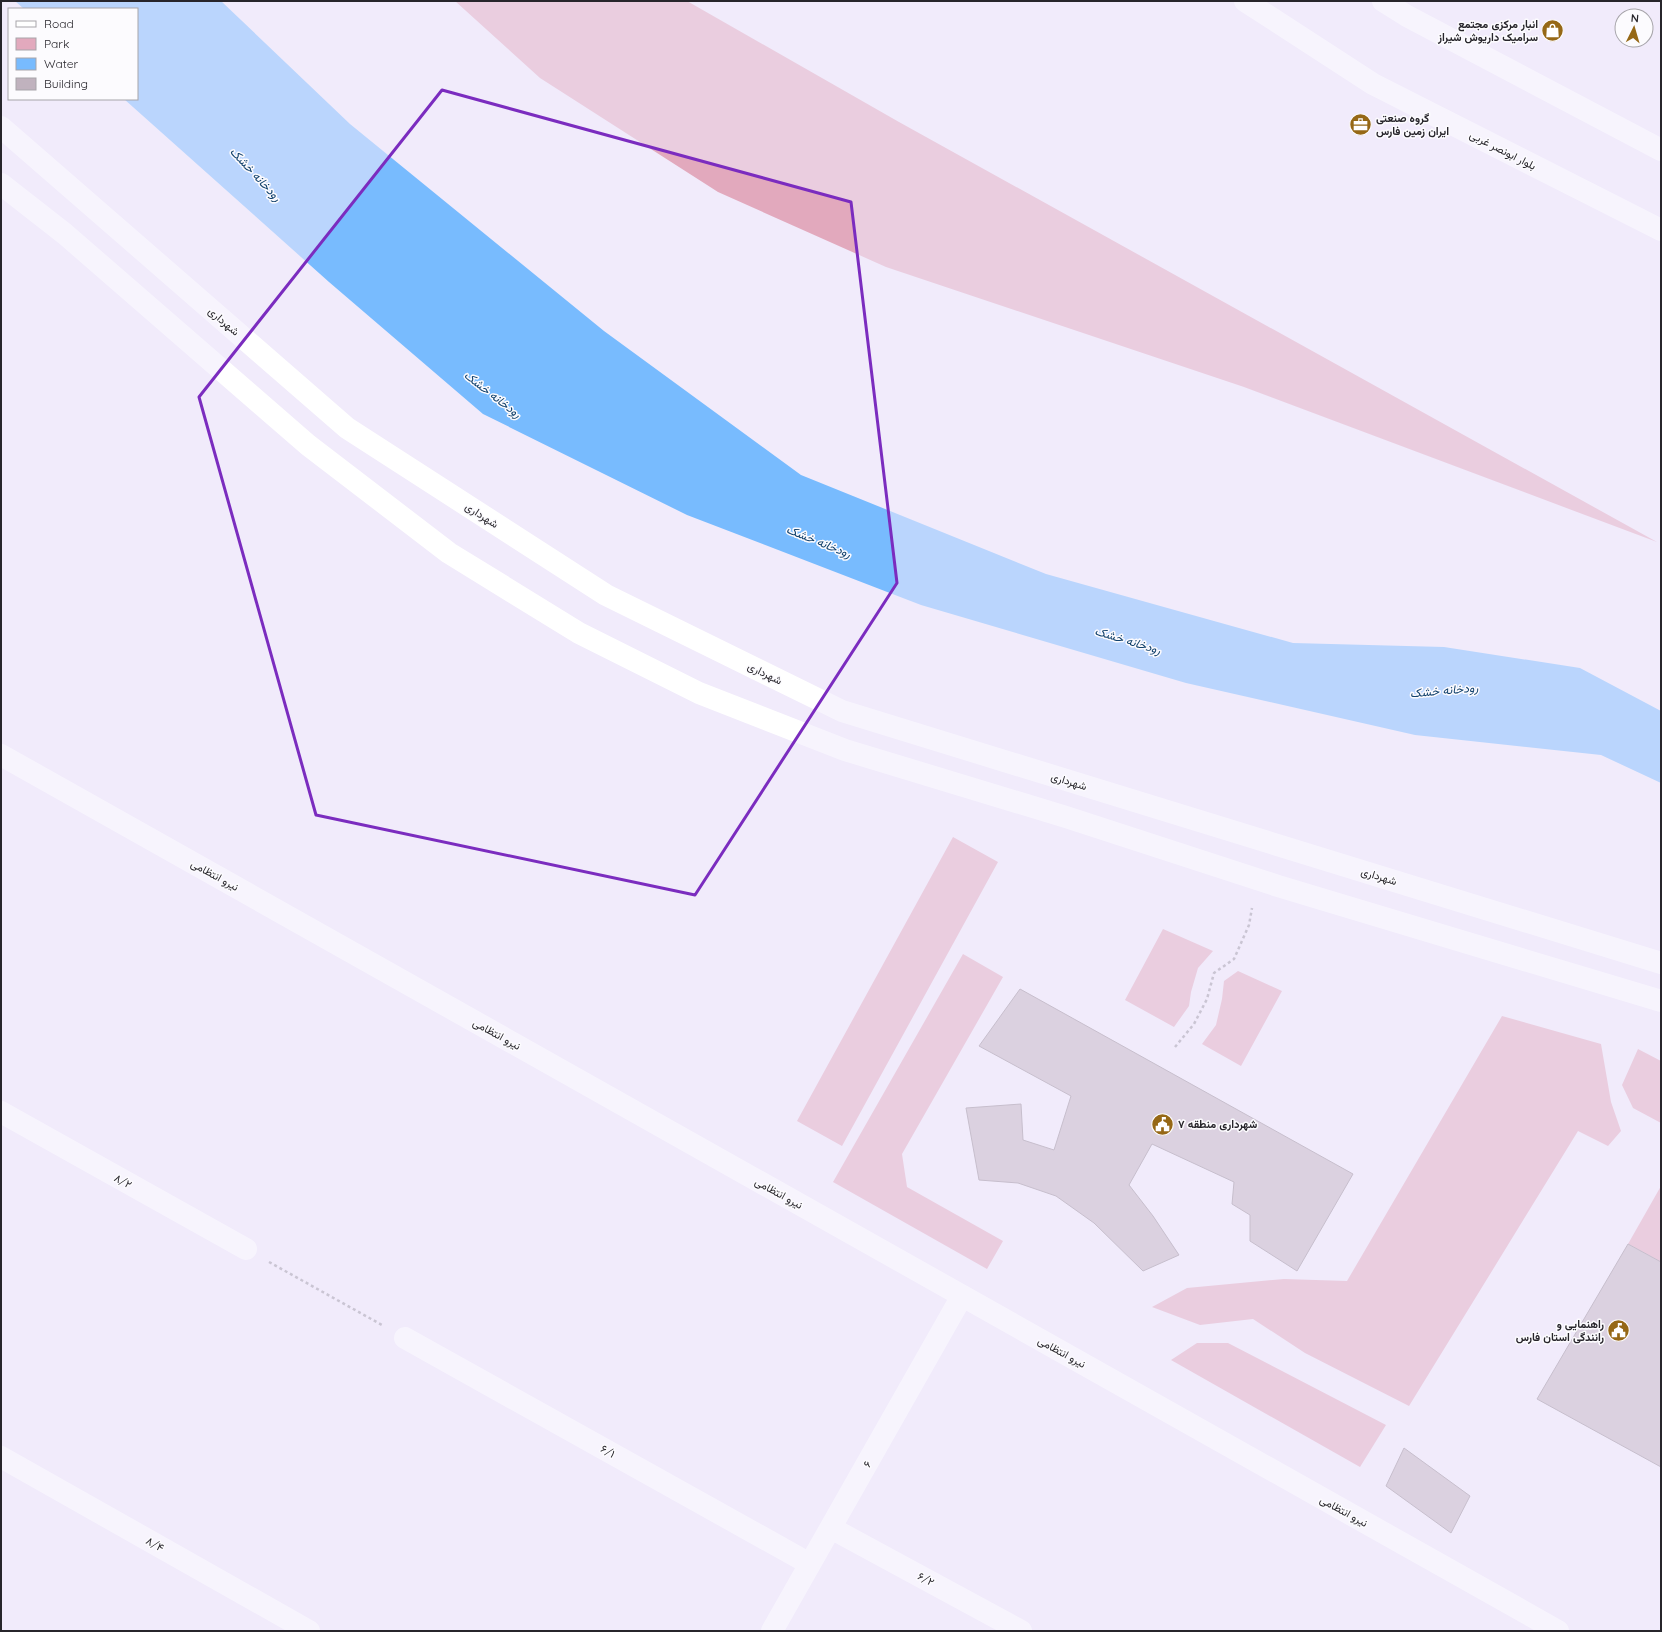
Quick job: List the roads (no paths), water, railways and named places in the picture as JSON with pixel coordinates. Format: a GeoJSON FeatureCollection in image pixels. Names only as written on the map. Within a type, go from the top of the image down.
{"type":"FeatureCollection","features":[{"type":"Feature","properties":{"kind":"street","name":"بلوار ابونصر غربی"},"geometry":{"type":"LineString","coordinates":[[1245,1],[1374,84],[1661,230]]}},
{"type":"Feature","properties":{"kind":"street"},"geometry":{"type":"LineString","coordinates":[[1383,1],[1407,16],[1661,150]]}},
{"type":"Feature","properties":{"kind":"street","name":"شهرداری"},"geometry":{"type":"LineString","coordinates":[[1,127],[347,428],[606,595],[842,710],[1661,963]]}},
{"type":"Feature","properties":{"kind":"street"},"geometry":{"type":"LineString","coordinates":[[1,184],[71,239],[308,445],[449,554],[579,633],[699,693],[845,750],[1066,817],[1259,880],[1661,1001]]}},
{"type":"Feature","properties":{"kind":"street","name":"نیرو انتظامی"},"geometry":{"type":"LineString","coordinates":[[1,755],[1558,1631]]}},
{"type":"Feature","properties":{"kind":"street","name":"۸/۲"},"geometry":{"type":"LineString","coordinates":[[1,1112],[246,1249]]}},
{"type":"Feature","properties":{"kind":"street","name":"۶"},"geometry":{"type":"LineString","coordinates":[[772,1631],[962,1296]]}},
{"type":"Feature","properties":{"kind":"street","name":"۶/۱"},"geometry":{"type":"LineString","coordinates":[[405,1338],[810,1564]]}},
{"type":"Feature","properties":{"kind":"street","name":"۸/۴"},"geometry":{"type":"LineString","coordinates":[[1,1457],[309,1631]]}},
{"type":"Feature","properties":{"kind":"street","name":"۶/۲"},"geometry":{"type":"LineString","coordinates":[[831,1528],[1021,1631]]}},
{"type":"Feature","properties":{"kind":"water","name":"رودخانه خشک"},"geometry":{"type":"Polygon","coordinates":[[[15,1],[221,1],[350,124],[604,331],[801,475],[1046,574],[1293,643],[1444,647],[1580,668],[1661,711],[1661,783],[1601,755],[1415,735],[1186,683],[921,605],[687,515],[483,414],[329,282],[125,100],[138,100],[138,8],[23,8],[15,1]]]}},
{"type":"Feature","properties":{"kind":"place","name":"انبار مرکزی مجتمع سرامیک داریوش‌ شیراز"},"geometry":{"type":"Point","coordinates":[1553,30]}},
{"type":"Feature","properties":{"kind":"place","name":"گروه صنعتی ایران زمین فارس"},"geometry":{"type":"Point","coordinates":[1361,124]}},
{"type":"Feature","properties":{"kind":"place","name":"شهرداری منطقه ۷"},"geometry":{"type":"Point","coordinates":[1162,1124]}},
{"type":"Feature","properties":{"kind":"place","name":"راهنمایی و رانندگی استان فارس"},"geometry":{"type":"Point","coordinates":[1619,1330]}}]}
